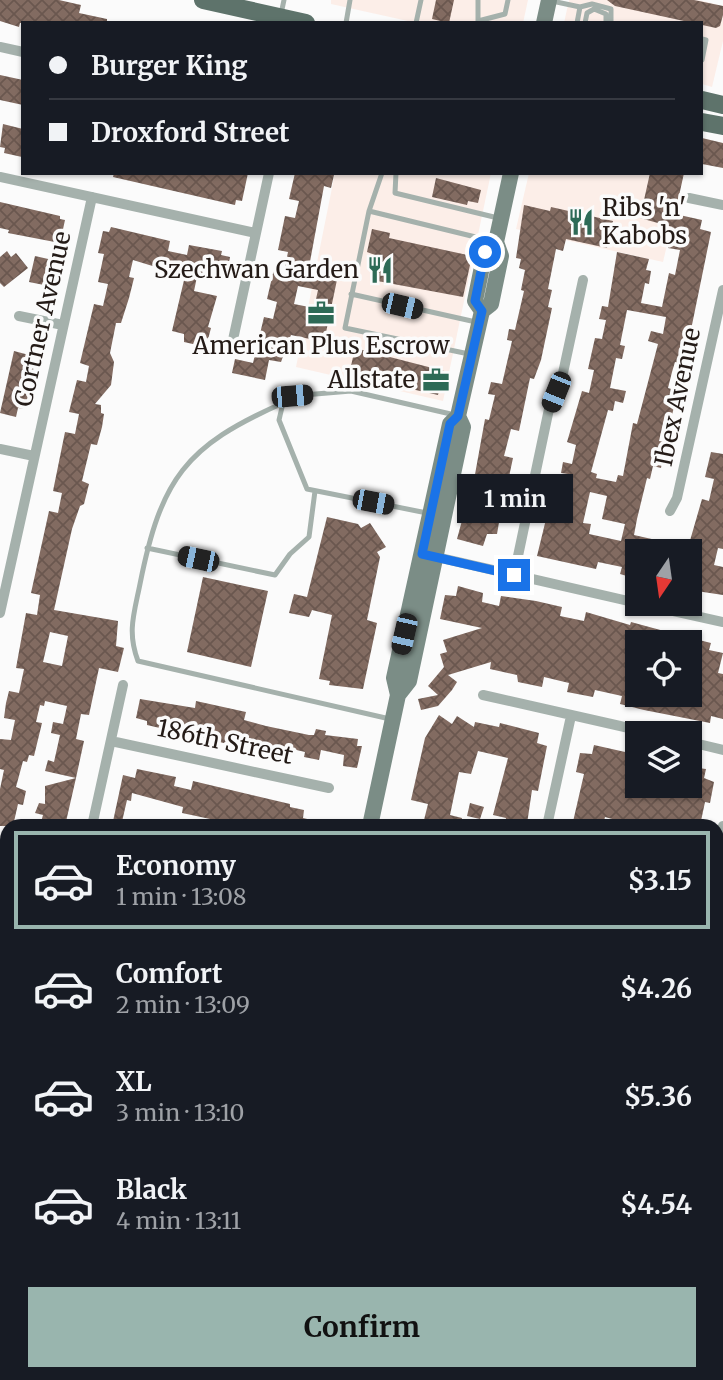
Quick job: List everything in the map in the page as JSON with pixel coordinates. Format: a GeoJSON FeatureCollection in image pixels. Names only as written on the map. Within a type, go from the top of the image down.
{"type":"FeatureCollection","features":[{"type":"Feature","properties":{"kind":"main road"},"geometry":{"type":"LineString","coordinates":[[203,0],[283,9],[301,21]]}},
{"type":"Feature","properties":{"kind":"main road"},"geometry":{"type":"LineString","coordinates":[[544,21],[549,0]]}},
{"type":"Feature","properties":{"kind":"main road"},"geometry":{"type":"LineString","coordinates":[[703,100],[723,104]]}},
{"type":"Feature","properties":{"kind":"main road"},"geometry":{"type":"LineString","coordinates":[[703,122],[723,127]]}},
{"type":"Feature","properties":{"kind":"main road"},"geometry":{"type":"LineString","coordinates":[[429,555],[430,513],[450,424],[458,416],[480,317],[475,301],[485,252],[496,242],[511,175]]}},
{"type":"Feature","properties":{"kind":"main road"},"geometry":{"type":"LineString","coordinates":[[372,819],[398,695],[394,678],[463,427],[458,416]]}},
{"type":"Feature","properties":{"kind":"street"},"geometry":{"type":"LineString","coordinates":[[0,47],[21,52]]}},
{"type":"Feature","properties":{"kind":"street"},"geometry":{"type":"LineString","coordinates":[[231,349],[269,175]]}},
{"type":"Feature","properties":{"kind":"street"},"geometry":{"type":"LineString","coordinates":[[0,177],[256,233]]}},
{"type":"Feature","properties":{"kind":"street","name":"Cortner Avenue"},"geometry":{"type":"LineString","coordinates":[[0,613],[3,583],[92,197]]}},
{"type":"Feature","properties":{"kind":"street"},"geometry":{"type":"LineString","coordinates":[[689,198],[723,205]]}},
{"type":"Feature","properties":{"kind":"street"},"geometry":{"type":"LineString","coordinates":[[514,575],[549,409],[563,373],[583,280]]}},
{"type":"Feature","properties":{"kind":"street","name":"Ibex Avenue"},"geometry":{"type":"LineString","coordinates":[[670,511],[677,498],[723,290]]}},
{"type":"Feature","properties":{"kind":"street"},"geometry":{"type":"LineString","coordinates":[[19,316],[63,325]]}},
{"type":"Feature","properties":{"kind":"street"},"geometry":{"type":"LineString","coordinates":[[0,449],[34,456]]}},
{"type":"Feature","properties":{"kind":"street"},"geometry":{"type":"LineString","coordinates":[[429,555],[625,600]]}},
{"type":"Feature","properties":{"kind":"street"},"geometry":{"type":"LineString","coordinates":[[697,616],[723,622]]}},
{"type":"Feature","properties":{"kind":"street"},"geometry":{"type":"LineString","coordinates":[[93,819],[123,685]]}},
{"type":"Feature","properties":{"kind":"street"},"geometry":{"type":"LineString","coordinates":[[483,695],[625,727]]}},
{"type":"Feature","properties":{"kind":"street"},"geometry":{"type":"LineString","coordinates":[[549,819],[571,716]]}},
{"type":"Feature","properties":{"kind":"street","name":"186th Street"},"geometry":{"type":"LineString","coordinates":[[110,741],[329,788]]}},
{"type":"Feature","properties":{"kind":"street"},"geometry":{"type":"LineString","coordinates":[[702,745],[723,750]]}},
{"type":"Feature","properties":{"kind":"lane"},"geometry":{"type":"LineString","coordinates":[[346,21],[350,0]]}},
{"type":"Feature","properties":{"kind":"lane"},"geometry":{"type":"LineString","coordinates":[[416,21],[421,0]]}},
{"type":"Feature","properties":{"kind":"lane"},"geometry":{"type":"LineString","coordinates":[[478,0],[478,21]]}},
{"type":"Feature","properties":{"kind":"lane"},"geometry":{"type":"LineString","coordinates":[[481,21],[505,14],[508,0]]}},
{"type":"Feature","properties":{"kind":"lane"},"geometry":{"type":"LineString","coordinates":[[549,0],[580,8],[592,5],[611,9],[608,21]]}},
{"type":"Feature","properties":{"kind":"lane"},"geometry":{"type":"LineString","coordinates":[[577,21],[580,8]]}},
{"type":"Feature","properties":{"kind":"lane"},"geometry":{"type":"LineString","coordinates":[[585,21],[587,13],[594,9],[606,13],[608,21]]}},
{"type":"Feature","properties":{"kind":"lane"},"geometry":{"type":"LineString","coordinates":[[703,39],[706,40],[703,55]]}},
{"type":"Feature","properties":{"kind":"lane"},"geometry":{"type":"LineString","coordinates":[[381,175],[369,211],[345,328],[472,354]]}},
{"type":"Feature","properties":{"kind":"lane"},"geometry":{"type":"LineString","coordinates":[[396,175],[395,193],[502,219]]}},
{"type":"Feature","properties":{"kind":"lane"},"geometry":{"type":"LineString","coordinates":[[369,211],[496,242]]}},
{"type":"Feature","properties":{"kind":"lane"},"geometry":{"type":"LineString","coordinates":[[351,294],[480,317]]}},
{"type":"Feature","properties":{"kind":"lane"},"geometry":{"type":"LineString","coordinates":[[393,719],[138,661],[129,639],[147,548],[165,495],[194,454],[244,420],[283,403],[292,396],[351,391],[458,416]]}},
{"type":"Feature","properties":{"kind":"lane"},"geometry":{"type":"LineString","coordinates":[[283,403],[279,420],[302,483],[315,491],[430,513]]}},
{"type":"Feature","properties":{"kind":"lane"},"geometry":{"type":"LineString","coordinates":[[147,548],[275,575],[290,554],[309,537],[315,491]]}},
{"type":"Feature","properties":{"kind":"shaded area"},"geometry":{"type":"Polygon","coordinates":[[[331,0],[528,0],[523,21],[408,21],[331,4],[331,0]]]}},
{"type":"Feature","properties":{"kind":"shaded area"},"geometry":{"type":"Polygon","coordinates":[[[569,0],[699,0],[723,6],[723,41],[712,87],[703,84],[703,21],[564,21],[569,0]]]}},
{"type":"Feature","properties":{"kind":"shaded area"},"geometry":{"type":"Polygon","coordinates":[[[335,175],[491,175],[443,401],[296,367],[335,175]]]}},
{"type":"Feature","properties":{"kind":"shaded area"},"geometry":{"type":"Polygon","coordinates":[[[529,175],[684,175],[663,262],[516,229],[529,175]]]}},
{"type":"Feature","properties":{"kind":"building"},"geometry":{"type":"Polygon","coordinates":[[[0,0],[59,0],[81,5],[79,13],[107,19],[21,21],[19,27],[0,21],[0,0]]]}},
{"type":"Feature","properties":{"kind":"building"},"geometry":{"type":"Polygon","coordinates":[[[436,0],[454,0],[449,21],[432,19],[436,0]]]}},
{"type":"Feature","properties":{"kind":"building"},"geometry":{"type":"Polygon","coordinates":[[[607,0],[694,0],[723,6],[723,15],[720,26],[716,28],[703,25],[703,21],[684,21],[615,6],[607,0]]]}},
{"type":"Feature","properties":{"kind":"building"},"geometry":{"type":"Polygon","coordinates":[[[0,75],[21,80],[21,105],[0,100],[0,75]]]}},
{"type":"Feature","properties":{"kind":"building"},"geometry":{"type":"Polygon","coordinates":[[[3,124],[21,128],[21,157],[4,153],[5,148],[0,147],[3,124]]]}},
{"type":"Feature","properties":{"kind":"building"},"geometry":{"type":"Polygon","coordinates":[[[703,138],[723,143],[723,168],[703,164],[703,138]]]}},
{"type":"Feature","properties":{"kind":"building"},"geometry":{"type":"Polygon","coordinates":[[[248,175],[242,201],[236,200],[235,205],[113,177],[248,175]]]}},
{"type":"Feature","properties":{"kind":"building"},"geometry":{"type":"Polygon","coordinates":[[[295,175],[334,175],[331,188],[324,186],[309,267],[338,275],[324,342],[291,335],[281,362],[269,360],[265,380],[232,373],[235,359],[253,363],[264,317],[273,319],[277,302],[267,299],[274,269],[284,271],[288,252],[278,250],[285,216],[295,218],[299,201],[289,199],[295,175]],[[298,286],[294,304],[314,308],[318,290],[298,286]]]}},
{"type":"Feature","properties":{"kind":"building"},"geometry":{"type":"Polygon","coordinates":[[[650,175],[684,175],[675,214],[702,220],[700,229],[711,232],[684,364],[675,362],[668,388],[678,391],[672,415],[665,414],[659,441],[665,442],[661,468],[653,466],[650,479],[647,478],[637,519],[634,535],[652,539],[625,539],[625,575],[620,574],[622,567],[598,562],[596,569],[537,556],[547,515],[551,516],[554,503],[561,504],[565,491],[568,474],[561,473],[563,462],[572,464],[576,445],[567,442],[582,391],[589,393],[594,370],[588,369],[595,338],[602,339],[606,320],[599,319],[602,306],[608,307],[617,252],[649,259],[646,270],[651,271],[649,284],[645,283],[641,303],[662,307],[669,273],[675,275],[680,250],[668,248],[672,227],[640,218],[650,175]],[[627,310],[620,345],[625,346],[622,359],[616,358],[610,388],[626,391],[623,403],[615,401],[613,411],[608,410],[591,472],[597,474],[596,478],[616,482],[618,475],[623,476],[633,423],[637,424],[658,344],[648,341],[651,331],[663,334],[666,317],[627,310]],[[590,492],[583,523],[591,524],[589,534],[621,541],[625,524],[602,519],[607,496],[590,492]]]}},
{"type":"Feature","properties":{"kind":"building"},"geometry":{"type":"Polygon","coordinates":[[[436,178],[481,190],[478,203],[468,201],[467,205],[432,197],[436,178]]]}},
{"type":"Feature","properties":{"kind":"building"},"geometry":{"type":"Polygon","coordinates":[[[0,202],[60,216],[60,219],[65,220],[60,243],[8,233],[9,230],[0,228],[0,202]]]}},
{"type":"Feature","properties":{"kind":"building"},"geometry":{"type":"Polygon","coordinates":[[[524,205],[550,211],[551,207],[613,221],[607,248],[566,239],[563,251],[556,249],[548,289],[552,290],[548,307],[552,308],[541,360],[534,379],[530,378],[519,431],[511,429],[504,456],[513,458],[508,483],[500,481],[494,509],[501,511],[497,534],[487,534],[483,546],[457,539],[472,491],[485,419],[489,420],[495,395],[488,394],[491,382],[502,384],[512,341],[507,340],[509,329],[515,330],[524,291],[521,290],[525,270],[519,268],[521,259],[516,258],[524,205]]]}},
{"type":"Feature","properties":{"kind":"building"},"geometry":{"type":"Polygon","coordinates":[[[111,227],[170,241],[168,251],[187,255],[189,245],[222,251],[221,255],[230,257],[226,280],[198,272],[194,291],[217,296],[208,327],[211,328],[206,347],[184,342],[184,334],[172,331],[185,276],[133,260],[129,277],[134,278],[121,323],[116,323],[110,353],[114,362],[111,385],[95,404],[101,405],[101,413],[104,414],[102,427],[97,445],[91,444],[82,481],[89,484],[84,504],[80,506],[72,529],[54,610],[118,621],[116,646],[124,648],[118,672],[99,668],[89,715],[81,714],[76,739],[84,741],[76,778],[45,771],[48,760],[54,762],[60,735],[51,733],[53,722],[63,724],[67,706],[45,701],[44,706],[40,705],[36,722],[42,723],[34,756],[29,755],[27,762],[23,761],[16,787],[26,791],[23,805],[18,804],[15,819],[0,819],[0,789],[4,770],[0,769],[0,739],[11,740],[15,720],[4,718],[6,703],[9,691],[19,693],[24,669],[16,668],[26,613],[37,615],[40,595],[31,593],[49,511],[58,513],[62,493],[53,491],[65,432],[75,434],[79,414],[69,412],[77,380],[86,382],[89,366],[80,363],[94,304],[103,306],[108,284],[98,282],[104,254],[98,253],[103,231],[109,232],[111,227]],[[50,632],[43,662],[62,666],[68,636],[50,632]]]}},
{"type":"Feature","properties":{"kind":"building"},"geometry":{"type":"Polygon","coordinates":[[[372,229],[390,233],[389,238],[472,256],[463,297],[372,280],[375,255],[367,252],[372,229]]]}},
{"type":"Feature","properties":{"kind":"building"},"geometry":{"type":"Polygon","coordinates":[[[7,251],[11,257],[16,253],[28,268],[4,287],[0,283],[0,257],[7,251]]]}},
{"type":"Feature","properties":{"kind":"building"},"geometry":{"type":"Polygon","coordinates":[[[35,256],[57,261],[53,278],[46,276],[44,285],[29,282],[35,256]]]}},
{"type":"Feature","properties":{"kind":"building"},"geometry":{"type":"Polygon","coordinates":[[[355,348],[444,371],[438,395],[349,375],[355,348]]]}},
{"type":"Feature","properties":{"kind":"building"},"geometry":{"type":"Polygon","coordinates":[[[14,351],[29,355],[27,364],[34,366],[25,409],[18,408],[16,417],[0,413],[14,351]]]}},
{"type":"Feature","properties":{"kind":"building"},"geometry":{"type":"Polygon","coordinates":[[[711,452],[723,454],[723,549],[718,548],[714,565],[723,567],[723,595],[702,592],[702,539],[690,539],[702,499],[709,501],[714,479],[705,477],[711,452]]]}},
{"type":"Feature","properties":{"kind":"building"},"geometry":{"type":"Polygon","coordinates":[[[327,517],[358,524],[361,528],[370,523],[386,547],[377,552],[380,557],[367,620],[377,623],[363,689],[329,685],[330,681],[319,679],[332,615],[312,610],[309,617],[289,613],[294,594],[307,597],[327,517]]]}},
{"type":"Feature","properties":{"kind":"building"},"geometry":{"type":"Polygon","coordinates":[[[203,577],[268,591],[251,667],[187,652],[203,577]]]}},
{"type":"Feature","properties":{"kind":"building"},"geometry":{"type":"Polygon","coordinates":[[[458,586],[483,593],[482,602],[499,606],[501,596],[536,601],[562,607],[560,616],[584,621],[586,612],[630,625],[631,622],[660,630],[625,630],[625,705],[620,704],[622,696],[595,690],[593,697],[567,692],[569,683],[544,677],[542,687],[518,682],[517,675],[490,669],[491,662],[448,675],[457,682],[452,690],[438,706],[421,710],[418,699],[438,695],[428,686],[444,667],[440,654],[447,652],[443,640],[482,628],[440,619],[445,595],[456,596],[458,586]]]}},
{"type":"Feature","properties":{"kind":"building"},"geometry":{"type":"Polygon","coordinates":[[[702,641],[711,643],[709,650],[723,653],[718,673],[723,674],[723,719],[711,716],[710,723],[632,707],[702,707],[702,641]]]}},
{"type":"Feature","properties":{"kind":"building"},"geometry":{"type":"Polygon","coordinates":[[[140,699],[195,708],[196,701],[246,712],[244,720],[266,726],[309,735],[314,735],[316,729],[326,731],[325,735],[358,739],[357,746],[362,746],[357,768],[343,766],[344,755],[321,750],[319,760],[304,757],[305,752],[288,748],[286,757],[247,746],[248,738],[230,735],[228,744],[147,725],[147,721],[136,718],[140,699]]]}},
{"type":"Feature","properties":{"kind":"building"},"geometry":{"type":"Polygon","coordinates":[[[439,715],[452,724],[457,716],[474,727],[475,722],[499,727],[500,723],[539,733],[537,743],[547,746],[538,791],[532,790],[528,819],[506,819],[493,815],[508,758],[478,751],[471,774],[459,772],[450,815],[462,819],[424,819],[428,804],[411,800],[425,738],[439,715]]]}},
{"type":"Feature","properties":{"kind":"building"},"geometry":{"type":"Polygon","coordinates":[[[594,745],[625,752],[625,798],[702,798],[702,768],[706,769],[704,778],[714,782],[710,803],[705,802],[701,819],[574,819],[584,774],[576,772],[580,753],[592,754],[594,745]]]}},
{"type":"Feature","properties":{"kind":"building"},"geometry":{"type":"Polygon","coordinates":[[[137,769],[176,777],[174,786],[191,790],[193,781],[290,804],[290,807],[304,810],[303,818],[307,819],[210,819],[182,813],[183,807],[132,793],[131,801],[127,800],[123,819],[114,819],[123,775],[135,778],[137,769]]]}},
{"type":"Feature","properties":{"kind":"building"},"geometry":{"type":"Polygon","coordinates":[[[76,778],[67,819],[42,819],[43,815],[35,813],[39,803],[45,804],[45,786],[76,778]]]}},
{"type":"Feature","properties":{"kind":"building"},"geometry":{"type":"Polygon","coordinates":[[[470,803],[484,807],[480,819],[467,816],[470,803]]]}},
{"type":"Feature","properties":{"kind":"place","name":"Ribs 'n' Kabobs"},"geometry":{"type":"Point","coordinates":[581,222]}},
{"type":"Feature","properties":{"kind":"place","name":"Szechwan Garden"},"geometry":{"type":"Point","coordinates":[380,270]}},
{"type":"Feature","properties":{"kind":"place","name":"American Plus Escrow"},"geometry":{"type":"Point","coordinates":[321,313]}},
{"type":"Feature","properties":{"kind":"place","name":"Allstate"},"geometry":{"type":"Point","coordinates":[436,380]}},
{"type":"Feature","properties":{"kind":"route"},"geometry":{"type":"LineString","coordinates":[[485,252],[475,301],[482,311],[458,416],[450,424],[422,554],[514,575]]}}]}
